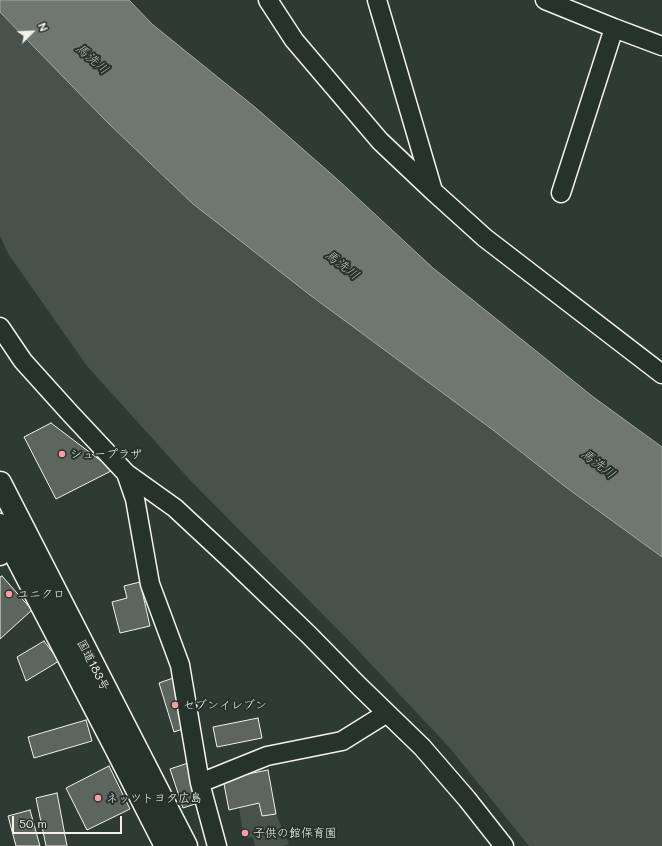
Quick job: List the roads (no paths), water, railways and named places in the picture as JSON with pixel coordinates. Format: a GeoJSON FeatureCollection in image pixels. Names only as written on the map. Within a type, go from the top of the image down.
{"type":"FeatureCollection","features":[{"type":"Feature","properties":{"kind":"highway","name":"国道183号"},"geometry":{"type":"LineString","coordinates":[[0,483],[186,846]]}},
{"type":"Feature","properties":{"kind":"highway","name":"国道183号"},"geometry":{"type":"LineString","coordinates":[[0,525],[6,552],[116,748],[166,846]]}},
{"type":"Feature","properties":{"kind":"street"},"geometry":{"type":"LineString","coordinates":[[268,0],[294,40],[380,141],[484,238],[662,374]]}},
{"type":"Feature","properties":{"kind":"street"},"geometry":{"type":"LineString","coordinates":[[377,0],[434,192]]}},
{"type":"Feature","properties":{"kind":"street"},"geometry":{"type":"LineString","coordinates":[[545,0],[662,46]]}},
{"type":"Feature","properties":{"kind":"street"},"geometry":{"type":"LineString","coordinates":[[561,193],[614,28]]}},
{"type":"Feature","properties":{"kind":"street"},"geometry":{"type":"LineString","coordinates":[[0,327],[23,361],[126,472],[175,508],[309,635],[422,747],[467,799],[504,846]]}},
{"type":"Feature","properties":{"kind":"street"},"geometry":{"type":"LineString","coordinates":[[126,472],[135,499],[150,584],[180,665],[200,783],[217,846]]}},
{"type":"Feature","properties":{"kind":"street"},"geometry":{"type":"LineString","coordinates":[[200,783],[267,756],[342,741],[387,713]]}},
{"type":"Feature","properties":{"kind":"water","name":"馬洗川"},"geometry":{"type":"Polygon","coordinates":[[[0,0],[129,0],[152,24],[256,108],[337,179],[433,268],[592,396],[662,447],[662,557],[567,488],[493,430],[310,295],[193,204],[108,123],[0,12],[0,0]]]}},
{"type":"Feature","properties":{"kind":"place","name":"シュープラザ"},"geometry":{"type":"Point","coordinates":[62,454]}},
{"type":"Feature","properties":{"kind":"place","name":"ユニクロ"},"geometry":{"type":"Point","coordinates":[9,594]}},
{"type":"Feature","properties":{"kind":"place","name":"セブンイレブン"},"geometry":{"type":"Point","coordinates":[175,705]}},
{"type":"Feature","properties":{"kind":"place","name":"ネッツトヨタ広島"},"geometry":{"type":"Point","coordinates":[98,798]}},
{"type":"Feature","properties":{"kind":"place","name":"子供の館保育園"},"geometry":{"type":"Point","coordinates":[245,833]}}]}
